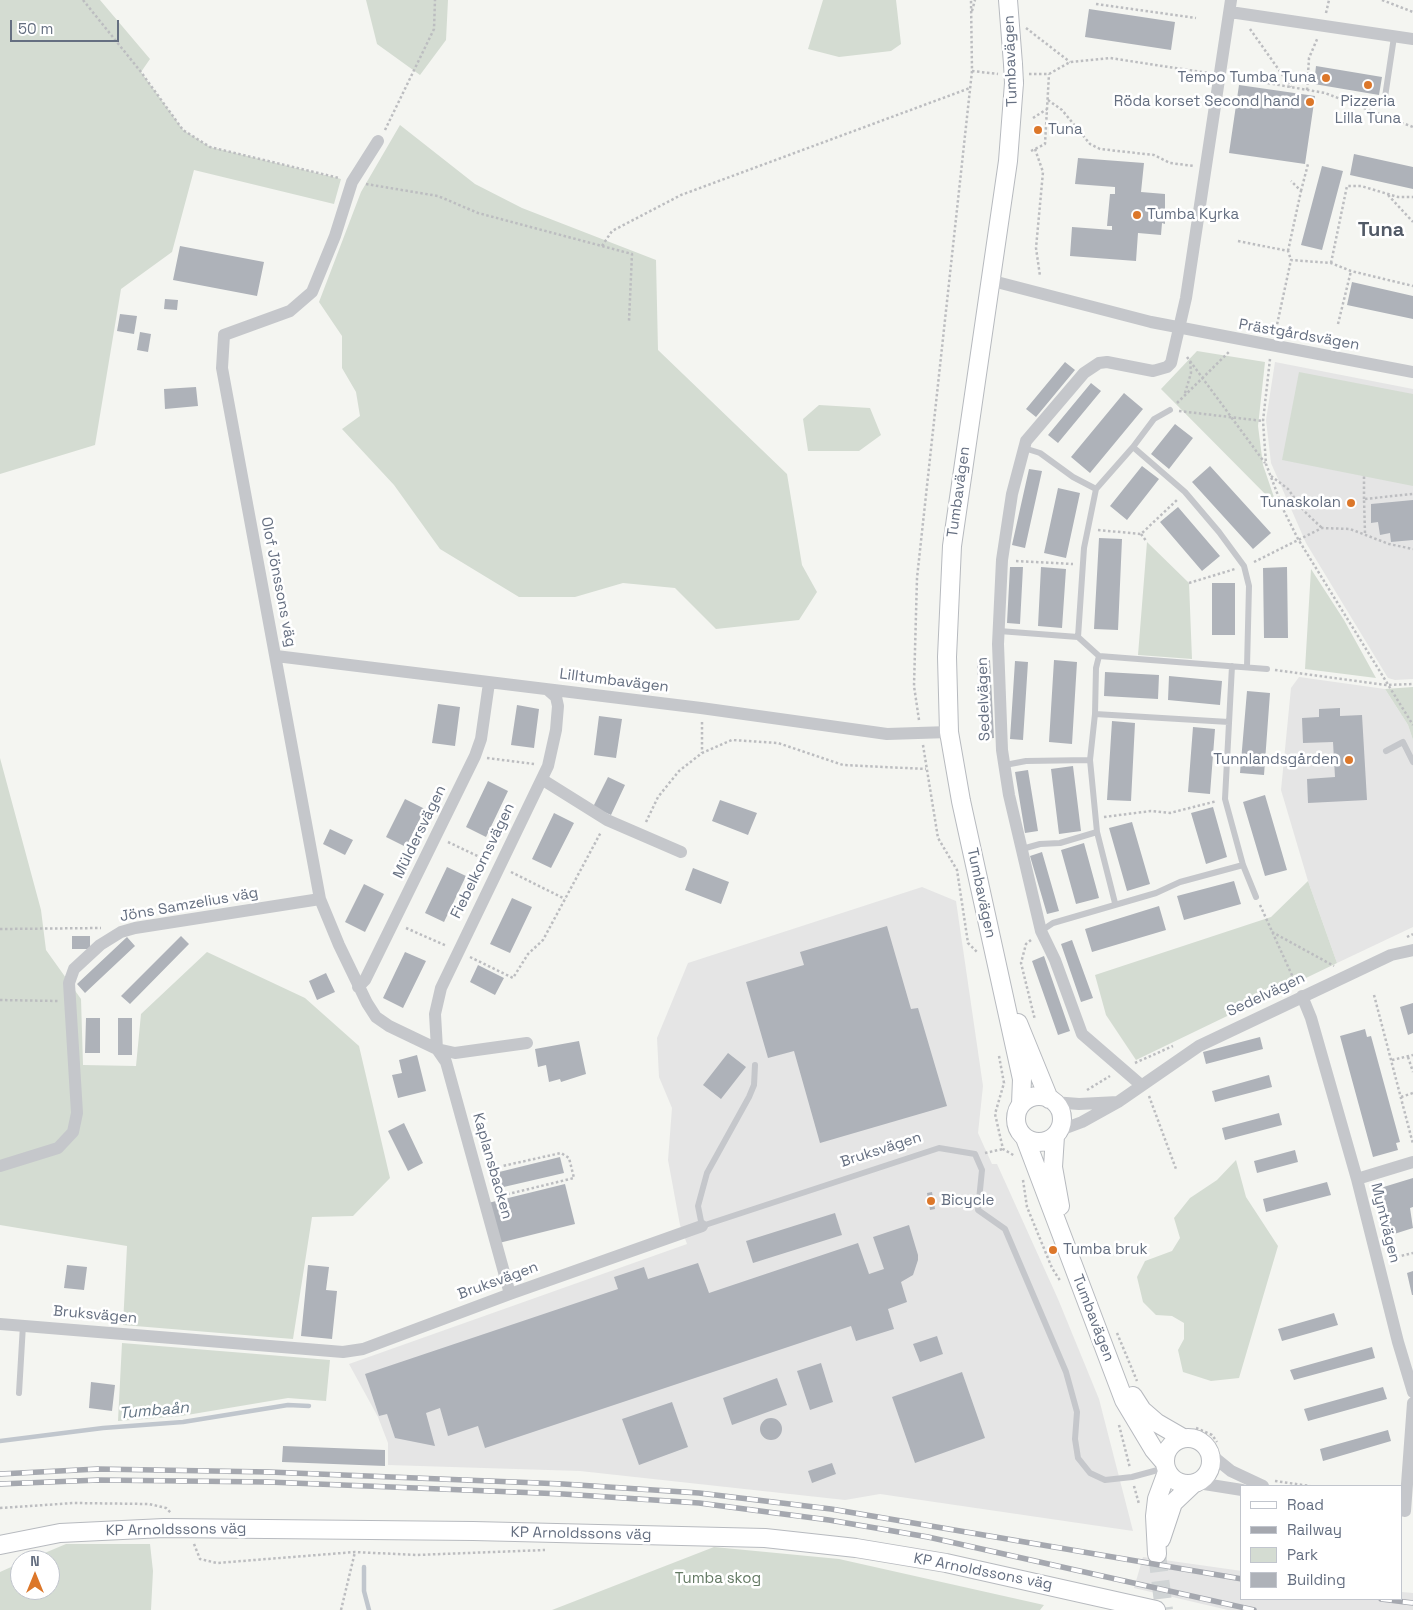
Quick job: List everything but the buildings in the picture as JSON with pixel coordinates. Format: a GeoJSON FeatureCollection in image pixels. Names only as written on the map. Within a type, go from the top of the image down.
{"type":"FeatureCollection","features":[{"type":"Feature","properties":{"kind":"main road","name":"Tumbavägen"},"geometry":{"type":"LineString","coordinates":[[1009,7],[1014,64],[1022,78],[989,280],[952,546],[947,658],[949,732],[961,801],[1022,1079],[1021,1104]]}},
{"type":"Feature","properties":{"kind":"main road","name":"Tumbavägen"},"geometry":{"type":"LineString","coordinates":[[1000,982],[1051,1100]]}},
{"type":"Feature","properties":{"kind":"main road"},"geometry":{"type":"LineString","coordinates":[[1034,1097],[1051,1100],[1061,1114],[1056,1133],[1041,1142],[1025,1138],[1017,1127],[1016,1120],[1021,1104],[1034,1097]]}},
{"type":"Feature","properties":{"kind":"main road","name":"Tumbavägen"},"geometry":{"type":"LineString","coordinates":[[1056,1133],[1053,1167],[1058,1201],[1133,1397],[1142,1410],[1157,1423],[1183,1438]]}},
{"type":"Feature","properties":{"kind":"main road","name":"Tumbavägen"},"geometry":{"type":"LineString","coordinates":[[1025,1138],[1124,1400],[1166,1468]]}},
{"type":"Feature","properties":{"kind":"main road"},"geometry":{"type":"LineString","coordinates":[[1183,1438],[1199,1441],[1210,1454],[1210,1469],[1206,1476],[1173,1504],[1157,1554],[1155,1516],[1157,1499],[1166,1468],[1168,1449],[1183,1438]]}},
{"type":"Feature","properties":{"kind":"main road"},"geometry":{"type":"LineString","coordinates":[[1166,1468],[1172,1479],[1195,1484]]}},
{"type":"Feature","properties":{"kind":"main road","name":"KP Arnoldssons väg"},"geometry":{"type":"LineString","coordinates":[[0,1545],[60,1533],[164,1528],[473,1531],[765,1538],[856,1548],[946,1563],[1156,1610]]}},
{"type":"Feature","properties":{"kind":"street"},"geometry":{"type":"LineString","coordinates":[[999,631],[1002,560],[1012,494],[1026,441],[1090,368],[1107,362],[1152,371],[1159,370],[1171,363],[1186,298],[1205,167],[1233,9],[1324,26],[1413,39]]}},
{"type":"Feature","properties":{"kind":"street","name":"Olof Jönssons väg"},"geometry":{"type":"LineString","coordinates":[[378,141],[352,182],[335,236],[312,292],[290,311],[224,335],[222,368],[320,899],[358,987],[376,1017],[389,1026],[437,1049],[455,1053],[527,1043]]}},
{"type":"Feature","properties":{"kind":"street","name":"Prästgårdsvägen"},"geometry":{"type":"LineString","coordinates":[[989,280],[1180,328],[1413,372]]}},
{"type":"Feature","properties":{"kind":"street","name":"Sedelvägen"},"geometry":{"type":"LineString","coordinates":[[999,631],[1002,750],[1022,849],[1042,930],[1082,1034],[1141,1085]]}},
{"type":"Feature","properties":{"kind":"street","name":"Lilltumbavägen"},"geometry":{"type":"LineString","coordinates":[[276,656],[702,708],[886,734],[949,732]]}},
{"type":"Feature","properties":{"kind":"street","name":"Müldersvägen"},"geometry":{"type":"LineString","coordinates":[[358,987],[365,980],[475,756],[481,739],[489,683]]}},
{"type":"Feature","properties":{"kind":"street","name":"Fiebelkornsvägen"},"geometry":{"type":"LineString","coordinates":[[437,1049],[435,1014],[437,999],[458,950],[530,802],[543,780],[548,766],[556,730],[558,706],[556,697],[548,690]]}},
{"type":"Feature","properties":{"kind":"street"},"geometry":{"type":"LineString","coordinates":[[543,780],[607,820],[681,852]]}},
{"type":"Feature","properties":{"kind":"street","name":"Jöns Samzelius väg"},"geometry":{"type":"LineString","coordinates":[[0,1166],[51,1150],[65,1142],[73,1132],[77,1114],[69,983],[74,969],[100,945],[121,932],[320,899]]}},
{"type":"Feature","properties":{"kind":"street","name":"Sedelvägen"},"geometry":{"type":"LineString","coordinates":[[1056,1133],[1082,1122],[1118,1102],[1199,1046],[1391,955],[1413,950]]}},
{"type":"Feature","properties":{"kind":"street","name":"Myntvägen"},"geometry":{"type":"LineString","coordinates":[[1302,996],[1311,1018],[1356,1178],[1398,1342],[1413,1392]]}},
{"type":"Feature","properties":{"kind":"street","name":"Kaplansbacken"},"geometry":{"type":"LineString","coordinates":[[437,1049],[446,1062],[478,1172],[510,1294]]}},
{"type":"Feature","properties":{"kind":"street"},"geometry":{"type":"LineString","coordinates":[[1051,1100],[1078,1104],[1118,1102]]}},
{"type":"Feature","properties":{"kind":"street","name":"Myntvägen"},"geometry":{"type":"LineString","coordinates":[[1356,1178],[1413,1162]]}},
{"type":"Feature","properties":{"kind":"street","name":"Bruksvägen"},"geometry":{"type":"LineString","coordinates":[[0,1324],[343,1352],[363,1349],[510,1294],[702,1226]]}},
{"type":"Feature","properties":{"kind":"street"},"geometry":{"type":"LineString","coordinates":[[1407,1511],[1413,1403]]}},
{"type":"Feature","properties":{"kind":"street"},"geometry":{"type":"LineString","coordinates":[[1210,1454],[1231,1471],[1261,1485]]}},
{"type":"Feature","properties":{"kind":"street"},"geometry":{"type":"LineString","coordinates":[[1195,1484],[1240,1490]]}},
{"type":"Feature","properties":{"kind":"lane"},"geometry":{"type":"LineString","coordinates":[[1385,98],[1394,37]]}},
{"type":"Feature","properties":{"kind":"lane"},"geometry":{"type":"LineString","coordinates":[[1078,637],[1083,565],[1096,489],[1154,420],[1170,410]]}},
{"type":"Feature","properties":{"kind":"lane"},"geometry":{"type":"LineString","coordinates":[[1133,447],[1185,492],[1220,532],[1244,566],[1249,586],[1247,668]]}},
{"type":"Feature","properties":{"kind":"lane"},"geometry":{"type":"LineString","coordinates":[[1024,448],[1040,453],[1073,477],[1096,489]]}},
{"type":"Feature","properties":{"kind":"lane"},"geometry":{"type":"LineString","coordinates":[[999,631],[1078,637],[1099,656],[1267,669]]}},
{"type":"Feature","properties":{"kind":"lane"},"geometry":{"type":"LineString","coordinates":[[1099,656],[1096,668],[1095,714],[1090,760],[1097,832],[1115,903]]}},
{"type":"Feature","properties":{"kind":"lane"},"geometry":{"type":"LineString","coordinates":[[1232,666],[1225,798],[1243,865],[1256,897]]}},
{"type":"Feature","properties":{"kind":"lane"},"geometry":{"type":"LineString","coordinates":[[1095,714],[1229,722]]}},
{"type":"Feature","properties":{"kind":"lane"},"geometry":{"type":"LineString","coordinates":[[1386,750],[1403,742],[1413,762]]}},
{"type":"Feature","properties":{"kind":"lane"},"geometry":{"type":"LineString","coordinates":[[1005,765],[1026,762],[1090,760]]}},
{"type":"Feature","properties":{"kind":"lane"},"geometry":{"type":"LineString","coordinates":[[1022,849],[1040,844],[1060,843],[1097,832]]}},
{"type":"Feature","properties":{"kind":"lane"},"geometry":{"type":"LineString","coordinates":[[1042,930],[1054,923],[1115,903],[1156,893],[1180,882],[1243,865]]}},
{"type":"Feature","properties":{"kind":"lane"},"geometry":{"type":"LineString","coordinates":[[702,1226],[698,1206],[705,1179],[750,1097],[754,1085],[755,1065]]}},
{"type":"Feature","properties":{"kind":"lane","name":"Bruksvägen"},"geometry":{"type":"LineString","coordinates":[[702,1226],[939,1148],[975,1154],[982,1170],[978,1210],[1005,1229],[1066,1372],[1077,1412],[1075,1439],[1078,1458],[1090,1473],[1105,1480],[1132,1477],[1166,1468]]}},
{"type":"Feature","properties":{"kind":"lane"},"geometry":{"type":"LineString","coordinates":[[19,1393],[23,1325]]}},
{"type":"Feature","properties":{"kind":"path"},"geometry":{"type":"LineString","coordinates":[[83,0],[140,72],[182,130],[210,147],[352,182],[438,196],[478,213],[632,254],[629,321]]}},
{"type":"Feature","properties":{"kind":"path"},"geometry":{"type":"LineString","coordinates":[[378,141],[390,121],[434,28],[434,0]]}},
{"type":"Feature","properties":{"kind":"path"},"geometry":{"type":"LineString","coordinates":[[971,0],[972,71],[917,578],[914,686],[938,838],[957,870],[968,943],[980,956]]}},
{"type":"Feature","properties":{"kind":"path"},"geometry":{"type":"LineString","coordinates":[[971,14],[975,0]]}},
{"type":"Feature","properties":{"kind":"path"},"geometry":{"type":"LineString","coordinates":[[1382,0],[1413,12]]}},
{"type":"Feature","properties":{"kind":"path"},"geometry":{"type":"LineString","coordinates":[[1096,4],[1196,18]]}},
{"type":"Feature","properties":{"kind":"path"},"geometry":{"type":"LineString","coordinates":[[1009,7],[1040,40],[1070,62]]}},
{"type":"Feature","properties":{"kind":"path"},"geometry":{"type":"LineString","coordinates":[[1233,9],[1291,87]]}},
{"type":"Feature","properties":{"kind":"path"},"geometry":{"type":"LineString","coordinates":[[1307,90],[1310,58],[1324,26]]}},
{"type":"Feature","properties":{"kind":"path"},"geometry":{"type":"LineString","coordinates":[[1022,78],[1050,74],[1070,62],[1110,58],[1291,87],[1334,96],[1413,127]]}},
{"type":"Feature","properties":{"kind":"path"},"geometry":{"type":"LineString","coordinates":[[972,71],[998,74]]}},
{"type":"Feature","properties":{"kind":"path"},"geometry":{"type":"LineString","coordinates":[[1031,151],[1045,144],[1050,74]]}},
{"type":"Feature","properties":{"kind":"path"},"geometry":{"type":"LineString","coordinates":[[602,246],[612,231],[681,195],[970,88]]}},
{"type":"Feature","properties":{"kind":"path"},"geometry":{"type":"LineString","coordinates":[[1048,100],[1062,110],[1090,144],[1100,149],[1154,155],[1170,162],[1205,167]]}},
{"type":"Feature","properties":{"kind":"path"},"geometry":{"type":"LineString","coordinates":[[1033,118],[1047,109]]}},
{"type":"Feature","properties":{"kind":"path"},"geometry":{"type":"LineString","coordinates":[[1035,149],[1043,172],[1036,248],[1040,276]]}},
{"type":"Feature","properties":{"kind":"path"},"geometry":{"type":"LineString","coordinates":[[1266,464],[1263,421],[1272,346],[1291,260],[1288,251],[1308,164]]}},
{"type":"Feature","properties":{"kind":"path"},"geometry":{"type":"LineString","coordinates":[[1291,181],[1301,191]]}},
{"type":"Feature","properties":{"kind":"path"},"geometry":{"type":"LineString","coordinates":[[1331,263],[1347,186],[1361,186],[1398,197],[1413,197]]}},
{"type":"Feature","properties":{"kind":"path"},"geometry":{"type":"LineString","coordinates":[[1387,194],[1413,222]]}},
{"type":"Feature","properties":{"kind":"path"},"geometry":{"type":"LineString","coordinates":[[1238,241],[1288,251]]}},
{"type":"Feature","properties":{"kind":"path"},"geometry":{"type":"LineString","coordinates":[[1291,260],[1331,263],[1351,271],[1413,286]]}},
{"type":"Feature","properties":{"kind":"path"},"geometry":{"type":"LineString","coordinates":[[1338,324],[1351,271]]}},
{"type":"Feature","properties":{"kind":"path"},"geometry":{"type":"LineString","coordinates":[[1176,348],[1190,360],[1204,377],[1266,464],[1298,539],[1413,725]]}},
{"type":"Feature","properties":{"kind":"path"},"geometry":{"type":"LineString","coordinates":[[1170,410],[1231,350]]}},
{"type":"Feature","properties":{"kind":"path"},"geometry":{"type":"LineString","coordinates":[[1185,395],[1191,373],[1190,360]]}},
{"type":"Feature","properties":{"kind":"path"},"geometry":{"type":"LineString","coordinates":[[1170,410],[1263,421]]}},
{"type":"Feature","properties":{"kind":"path"},"geometry":{"type":"LineString","coordinates":[[1270,475],[1288,489],[1304,511],[1322,528]]}},
{"type":"Feature","properties":{"kind":"path"},"geometry":{"type":"LineString","coordinates":[[1364,476],[1365,534]]}},
{"type":"Feature","properties":{"kind":"path"},"geometry":{"type":"LineString","coordinates":[[1089,530],[1140,534],[1185,492]]}},
{"type":"Feature","properties":{"kind":"path"},"geometry":{"type":"LineString","coordinates":[[1364,499],[1413,494]]}},
{"type":"Feature","properties":{"kind":"path"},"geometry":{"type":"LineString","coordinates":[[1188,583],[1244,566],[1322,528],[1350,529],[1389,544],[1413,549]]}},
{"type":"Feature","properties":{"kind":"path"},"geometry":{"type":"LineString","coordinates":[[1140,534],[1146,542]]}},
{"type":"Feature","properties":{"kind":"path"},"geometry":{"type":"LineString","coordinates":[[1002,560],[1083,565]]}},
{"type":"Feature","properties":{"kind":"path"},"geometry":{"type":"LineString","coordinates":[[1267,669],[1386,684],[1413,684]]}},
{"type":"Feature","properties":{"kind":"path"},"geometry":{"type":"LineString","coordinates":[[702,708],[702,753]]}},
{"type":"Feature","properties":{"kind":"path"},"geometry":{"type":"LineString","coordinates":[[640,833],[658,797],[679,770],[702,753],[732,740],[778,743],[843,765],[926,769]]}},
{"type":"Feature","properties":{"kind":"path"},"geometry":{"type":"LineString","coordinates":[[475,756],[548,766]]}},
{"type":"Feature","properties":{"kind":"path"},"geometry":{"type":"LineString","coordinates":[[1096,818],[1151,811],[1170,813],[1225,798]]}},
{"type":"Feature","properties":{"kind":"path"},"geometry":{"type":"LineString","coordinates":[[393,922],[458,950],[513,978],[528,954],[544,940],[607,820]]}},
{"type":"Feature","properties":{"kind":"path"},"geometry":{"type":"LineString","coordinates":[[1256,897],[1302,996]]}},
{"type":"Feature","properties":{"kind":"path"},"geometry":{"type":"LineString","coordinates":[[0,929],[106,928]]}},
{"type":"Feature","properties":{"kind":"path"},"geometry":{"type":"LineString","coordinates":[[1035,1021],[1021,963],[1026,944],[1042,930]]}},
{"type":"Feature","properties":{"kind":"path"},"geometry":{"type":"LineString","coordinates":[[1272,932],[1340,969]]}},
{"type":"Feature","properties":{"kind":"path"},"geometry":{"type":"LineString","coordinates":[[1374,995],[1413,1144]]}},
{"type":"Feature","properties":{"kind":"path"},"geometry":{"type":"LineString","coordinates":[[0,1000],[70,1001]]}},
{"type":"Feature","properties":{"kind":"path"},"geometry":{"type":"LineString","coordinates":[[1392,1060],[1413,1055]]}},
{"type":"Feature","properties":{"kind":"path"},"geometry":{"type":"LineString","coordinates":[[1408,1057],[1413,1072]]}},
{"type":"Feature","properties":{"kind":"path"},"geometry":{"type":"LineString","coordinates":[[1141,1085],[1152,1101],[1176,1169]]}},
{"type":"Feature","properties":{"kind":"path"},"geometry":{"type":"LineString","coordinates":[[1401,1097],[1413,1093]]}},
{"type":"Feature","properties":{"kind":"path"},"geometry":{"type":"LineString","coordinates":[[986,1152],[1003,1149]]}},
{"type":"Feature","properties":{"kind":"path"},"geometry":{"type":"LineString","coordinates":[[478,1172],[561,1153],[569,1158],[574,1178],[485,1200]]}},
{"type":"Feature","properties":{"kind":"path"},"geometry":{"type":"LineString","coordinates":[[1392,1258],[1413,1253]]}},
{"type":"Feature","properties":{"kind":"path"},"geometry":{"type":"LineString","coordinates":[[1115,1327],[1137,1381]]}},
{"type":"Feature","properties":{"kind":"path"},"geometry":{"type":"LineString","coordinates":[[0,1508],[74,1503],[149,1504],[166,1508],[173,1515]]}},
{"type":"Feature","properties":{"kind":"path"},"geometry":{"type":"LineString","coordinates":[[193,1543],[200,1558],[218,1563],[355,1552],[416,1555],[547,1550]]}},
{"type":"Feature","properties":{"kind":"path"},"geometry":{"type":"LineString","coordinates":[[341,1610],[355,1552]]}},
{"type":"Feature","properties":{"kind":"shaded area","name":"Tunaskolan"},"geometry":{"type":"Polygon","coordinates":[[[1275,362],[1413,389],[1413,679],[1395,680],[1388,678],[1306,543],[1271,463],[1266,420],[1275,362]]]}},
{"type":"Feature","properties":{"kind":"shaded area"},"geometry":{"type":"Polygon","coordinates":[[[1299,677],[1385,689],[1408,725],[1413,740],[1413,927],[1337,963],[1308,881],[1281,790],[1291,688],[1299,677]]]}},
{"type":"Feature","properties":{"kind":"shaded area"},"geometry":{"type":"Polygon","coordinates":[[[922,887],[956,901],[983,1086],[978,1133],[992,1164],[997,1164],[1058,1299],[1099,1399],[1133,1531],[880,1494],[845,1500],[580,1471],[388,1465],[388,1443],[378,1417],[349,1364],[687,1244],[680,1225],[668,1160],[672,1108],[659,1077],[657,1038],[688,963],[922,887]]]}},
{"type":"Feature","properties":{"kind":"shaded area"},"geometry":{"type":"Polygon","coordinates":[[[1143,1557],[1240,1571],[1240,1600],[1403,1600],[1403,1592],[1413,1593],[1413,1610],[1228,1610],[1134,1588],[1143,1557]]]}},
{"type":"Feature","properties":{"kind":"green space"},"geometry":{"type":"Polygon","coordinates":[[[0,0],[100,0],[150,59],[141,72],[183,130],[210,147],[341,179],[334,204],[194,170],[172,252],[121,289],[95,445],[0,474],[0,0]]]}},
{"type":"Feature","properties":{"kind":"green space"},"geometry":{"type":"Polygon","coordinates":[[[366,0],[448,0],[446,40],[420,75],[377,44],[366,0]]]}},
{"type":"Feature","properties":{"kind":"green space"},"geometry":{"type":"Polygon","coordinates":[[[823,0],[896,0],[901,44],[891,51],[839,57],[808,49],[823,0]]]}},
{"type":"Feature","properties":{"kind":"green space"},"geometry":{"type":"Polygon","coordinates":[[[400,125],[475,184],[522,208],[656,260],[658,350],[787,474],[802,565],[817,592],[799,620],[716,629],[675,588],[623,583],[575,597],[519,597],[440,549],[394,485],[342,429],[360,416],[356,392],[342,368],[342,336],[319,302],[361,192],[400,125]]]}},
{"type":"Feature","properties":{"kind":"green space"},"geometry":{"type":"Polygon","coordinates":[[[1197,351],[1265,362],[1258,426],[1263,465],[1277,506],[1161,389],[1197,351]]]}},
{"type":"Feature","properties":{"kind":"green space"},"geometry":{"type":"Polygon","coordinates":[[[1299,372],[1413,394],[1413,486],[1282,460],[1299,372]]]}},
{"type":"Feature","properties":{"kind":"green space"},"geometry":{"type":"Polygon","coordinates":[[[819,405],[870,408],[881,435],[859,451],[808,451],[803,419],[819,405]]]}},
{"type":"Feature","properties":{"kind":"green space"},"geometry":{"type":"Polygon","coordinates":[[[1147,542],[1189,583],[1192,659],[1138,655],[1147,542]]]}},
{"type":"Feature","properties":{"kind":"green space"},"geometry":{"type":"Polygon","coordinates":[[[1311,569],[1344,620],[1376,678],[1305,669],[1311,569]]]}},
{"type":"Feature","properties":{"kind":"green space"},"geometry":{"type":"Polygon","coordinates":[[[1413,687],[1413,740],[1408,725],[1385,689],[1413,687]]]}},
{"type":"Feature","properties":{"kind":"green space"},"geometry":{"type":"Polygon","coordinates":[[[0,758],[41,910],[46,950],[81,999],[83,1065],[136,1066],[141,1014],[207,952],[305,998],[359,1046],[390,1178],[353,1216],[312,1217],[293,1339],[123,1325],[127,1246],[0,1225],[0,758]]]}},
{"type":"Feature","properties":{"kind":"green space"},"geometry":{"type":"Polygon","coordinates":[[[1308,881],[1337,963],[1136,1060],[1106,1015],[1095,975],[1271,917],[1308,881]]]}},
{"type":"Feature","properties":{"kind":"green space"},"geometry":{"type":"Polygon","coordinates":[[[1236,1160],[1246,1197],[1278,1246],[1239,1378],[1211,1381],[1183,1372],[1178,1350],[1184,1339],[1184,1323],[1172,1316],[1156,1315],[1143,1302],[1137,1277],[1145,1261],[1172,1251],[1180,1238],[1174,1218],[1190,1198],[1217,1180],[1236,1160]]]}},
{"type":"Feature","properties":{"kind":"green space"},"geometry":{"type":"Polygon","coordinates":[[[122,1343],[330,1360],[326,1401],[288,1398],[181,1416],[118,1421],[122,1343]]]}},
{"type":"Feature","properties":{"kind":"green space"},"geometry":{"type":"Polygon","coordinates":[[[66,1544],[150,1544],[153,1571],[151,1610],[0,1610],[0,1572],[10,1568],[10,1600],[60,1600],[60,1550],[52,1550],[66,1544]]]}},
{"type":"Feature","properties":{"kind":"green space","name":"Tumba skog"},"geometry":{"type":"Polygon","coordinates":[[[714,1547],[839,1559],[1044,1605],[1040,1610],[552,1610],[714,1547]]]}},
{"type":"Feature","properties":{"kind":"waterway","name":"Tumbaån"},"geometry":{"type":"LineString","coordinates":[[0,1441],[103,1428],[183,1422],[288,1405],[309,1406]]}},
{"type":"Feature","properties":{"kind":"waterway"},"geometry":{"type":"LineString","coordinates":[[364,1567],[364,1591],[369,1610]]}},
{"type":"Feature","properties":{"kind":"tunnel"},"geometry":{"type":"LineString","coordinates":[[1157,1554],[1164,1610]]}},
{"type":"Feature","properties":{"kind":"railway"},"geometry":{"type":"LineString","coordinates":[[0,1474],[98,1469],[269,1472],[563,1484],[699,1493],[831,1509],[1240,1579]]}},
{"type":"Feature","properties":{"kind":"railway"},"geometry":{"type":"LineString","coordinates":[[0,1484],[99,1480],[268,1482],[563,1494],[699,1503],[829,1520],[928,1537],[1254,1610]]}},
{"type":"Feature","properties":{"kind":"railway"},"geometry":{"type":"LineString","coordinates":[[1389,1600],[1413,1603]]}},
{"type":"Feature","properties":{"kind":"place","name":"Tempo Tumba Tuna"},"geometry":{"type":"Point","coordinates":[1326,78]}},
{"type":"Feature","properties":{"kind":"place","name":"Pizzeria Lilla Tuna"},"geometry":{"type":"Point","coordinates":[1368,85]}},
{"type":"Feature","properties":{"kind":"place","name":"Röda korset Second hand"},"geometry":{"type":"Point","coordinates":[1310,102]}},
{"type":"Feature","properties":{"kind":"place","name":"Tuna"},"geometry":{"type":"Point","coordinates":[1038,130]}},
{"type":"Feature","properties":{"kind":"place","name":"Tumba Kyrka"},"geometry":{"type":"Point","coordinates":[1137,215]}},
{"type":"Feature","properties":{"kind":"place","name":"Tunaskolan"},"geometry":{"type":"Point","coordinates":[1351,503]}},
{"type":"Feature","properties":{"kind":"place","name":"Tunnlandsgården"},"geometry":{"type":"Point","coordinates":[1349,760]}},
{"type":"Feature","properties":{"kind":"place","name":"Bicycle"},"geometry":{"type":"Point","coordinates":[931,1201]}},
{"type":"Feature","properties":{"kind":"place","name":"Tumba bruk"},"geometry":{"type":"Point","coordinates":[1053,1250]}},
{"type":"Feature","properties":{"kind":"district","name":"Tuna"},"geometry":{"type":"Point","coordinates":[1381,231]}}]}
